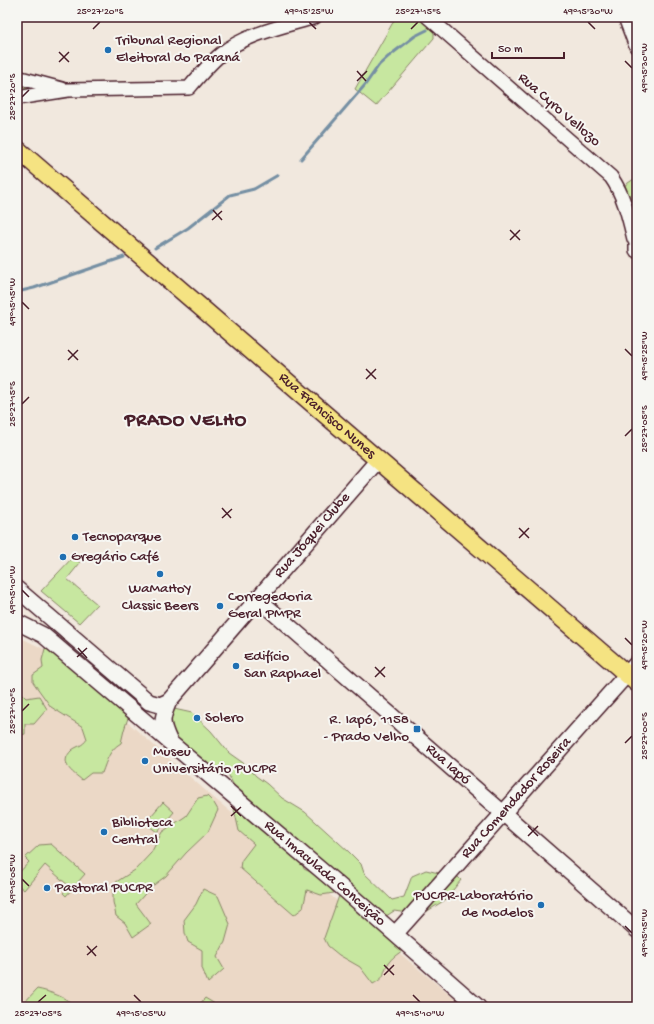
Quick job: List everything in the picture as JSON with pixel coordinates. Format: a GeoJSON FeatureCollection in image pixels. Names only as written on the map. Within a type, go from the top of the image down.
{"type":"FeatureCollection","features":[{"type":"Feature","properties":{"kind":"main road"},"geometry":{"type":"LineString","coordinates":[[626,17],[637,46]]}},
{"type":"Feature","properties":{"kind":"main road","name":"Rua Francisco Nunes"},"geometry":{"type":"LineString","coordinates":[[17,149],[378,460],[634,673]]}},
{"type":"Feature","properties":{"kind":"main road"},"geometry":{"type":"LineString","coordinates":[[637,223],[637,249]]}},
{"type":"Feature","properties":{"kind":"main road","name":"Rua Jóquei Clube"},"geometry":{"type":"LineString","coordinates":[[169,701],[378,460]]}},
{"type":"Feature","properties":{"kind":"main road"},"geometry":{"type":"LineString","coordinates":[[17,589],[149,702],[160,705],[169,701]]}},
{"type":"Feature","properties":{"kind":"main road","name":"Rua Iapó"},"geometry":{"type":"LineString","coordinates":[[258,599],[637,930]]}},
{"type":"Feature","properties":{"kind":"main road","name":"Rua Imaculada Conceição"},"geometry":{"type":"LineString","coordinates":[[17,622],[43,635],[170,741],[396,933],[478,1007]]}},
{"type":"Feature","properties":{"kind":"main road","name":"Rua Comendador Roseira"},"geometry":{"type":"LineString","coordinates":[[396,933],[503,813],[634,673]]}},
{"type":"Feature","properties":{"kind":"main road","name":"Rua Imaculada Conceição"},"geometry":{"type":"LineString","coordinates":[[169,701],[162,716],[163,727],[170,741]]}},
{"type":"Feature","properties":{"kind":"street"},"geometry":{"type":"LineString","coordinates":[[17,98],[68,90],[189,88],[213,61],[236,44],[261,34],[315,17]]}},
{"type":"Feature","properties":{"kind":"street","name":"Rua Cyro Vellozo"},"geometry":{"type":"LineString","coordinates":[[428,17],[611,177],[617,184],[623,199],[637,249]]}},
{"type":"Feature","properties":{"kind":"street"},"geometry":{"type":"LineString","coordinates":[[17,77],[68,90]]}},
{"type":"Feature","properties":{"kind":"shaded area"},"geometry":{"type":"Polygon","coordinates":[[[17,636],[44,649],[214,798],[464,1007],[17,1007],[17,636]]]}},
{"type":"Feature","properties":{"kind":"green space"},"geometry":{"type":"Polygon","coordinates":[[[396,17],[422,17],[434,28],[434,38],[376,106],[355,89],[396,17]]]}},
{"type":"Feature","properties":{"kind":"green space"},"geometry":{"type":"Polygon","coordinates":[[[17,80],[47,90],[17,92],[17,80]]]}},
{"type":"Feature","properties":{"kind":"green space"},"geometry":{"type":"Polygon","coordinates":[[[637,177],[637,199],[634,208],[632,209],[625,185],[637,177]]]}},
{"type":"Feature","properties":{"kind":"green space"},"geometry":{"type":"Polygon","coordinates":[[[73,557],[80,563],[67,579],[97,604],[79,623],[41,591],[73,557]]]}},
{"type":"Feature","properties":{"kind":"green space"},"geometry":{"type":"Polygon","coordinates":[[[46,645],[115,704],[128,718],[121,743],[111,752],[102,773],[91,773],[82,780],[68,767],[66,759],[72,750],[82,745],[87,739],[83,727],[51,707],[33,682],[33,675],[43,668],[42,660],[46,645]]]}},
{"type":"Feature","properties":{"kind":"green space"},"geometry":{"type":"Polygon","coordinates":[[[17,690],[26,698],[39,696],[47,709],[34,724],[25,724],[25,734],[17,736],[17,690]]]}},
{"type":"Feature","properties":{"kind":"green space"},"geometry":{"type":"Polygon","coordinates":[[[174,709],[192,713],[211,731],[229,753],[246,765],[256,776],[282,798],[305,812],[361,864],[364,873],[392,900],[404,897],[412,876],[426,870],[439,873],[451,870],[461,880],[445,900],[421,915],[394,911],[383,918],[403,950],[391,960],[381,979],[373,984],[360,967],[339,955],[328,946],[324,938],[340,893],[235,788],[228,774],[218,775],[172,734],[167,717],[174,709]]]}},
{"type":"Feature","properties":{"kind":"green space"},"geometry":{"type":"Polygon","coordinates":[[[207,796],[218,810],[208,832],[186,853],[166,876],[151,887],[136,904],[151,924],[133,937],[125,923],[116,916],[113,902],[113,884],[135,870],[151,853],[162,832],[186,816],[198,798],[207,796]]]}},
{"type":"Feature","properties":{"kind":"green space"},"geometry":{"type":"Polygon","coordinates":[[[232,800],[300,856],[304,869],[321,877],[334,893],[321,895],[307,890],[303,908],[294,915],[240,868],[241,861],[254,844],[239,831],[232,800]]]}},
{"type":"Feature","properties":{"kind":"green space"},"geometry":{"type":"Polygon","coordinates":[[[163,802],[174,812],[157,832],[145,823],[163,802]]]}},
{"type":"Feature","properties":{"kind":"green space"},"geometry":{"type":"Polygon","coordinates":[[[51,844],[85,874],[66,896],[63,893],[69,886],[45,865],[24,890],[17,884],[17,875],[29,862],[25,858],[39,845],[51,844]]]}},
{"type":"Feature","properties":{"kind":"green space"},"geometry":{"type":"Polygon","coordinates":[[[203,889],[218,896],[230,924],[225,942],[217,957],[224,969],[208,983],[202,968],[202,950],[188,942],[185,933],[184,920],[196,904],[203,889]]]}},
{"type":"Feature","properties":{"kind":"green space"},"geometry":{"type":"Polygon","coordinates":[[[37,989],[63,998],[75,1007],[20,1007],[37,989]]]}},
{"type":"Feature","properties":{"kind":"green space"},"geometry":{"type":"Polygon","coordinates":[[[205,998],[220,1007],[197,1007],[205,998]]]}},
{"type":"Feature","properties":{"kind":"waterway"},"geometry":{"type":"LineString","coordinates":[[457,20],[460,17]]}},
{"type":"Feature","properties":{"kind":"waterway"},"geometry":{"type":"LineString","coordinates":[[301,159],[365,85],[379,65],[415,36],[427,30]]}},
{"type":"Feature","properties":{"kind":"waterway"},"geometry":{"type":"LineString","coordinates":[[155,248],[188,228],[230,195],[254,189],[278,175]]}},
{"type":"Feature","properties":{"kind":"waterway"},"geometry":{"type":"LineString","coordinates":[[17,292],[34,288],[124,257]]}},
{"type":"Feature","properties":{"kind":"place","name":"Tribunal Regional Eleitoral do Paraná"},"geometry":{"type":"Point","coordinates":[108,50]}},
{"type":"Feature","properties":{"kind":"place","name":"Tecnoparque"},"geometry":{"type":"Point","coordinates":[75,537]}},
{"type":"Feature","properties":{"kind":"place","name":"Gregário Café"},"geometry":{"type":"Point","coordinates":[63,557]}},
{"type":"Feature","properties":{"kind":"place","name":"WaMaHoY Classic Beers"},"geometry":{"type":"Point","coordinates":[160,574]}},
{"type":"Feature","properties":{"kind":"place","name":"Corregedoria Geral PMPR"},"geometry":{"type":"Point","coordinates":[220,606]}},
{"type":"Feature","properties":{"kind":"place","name":"Edifício San Raphael"},"geometry":{"type":"Point","coordinates":[236,666]}},
{"type":"Feature","properties":{"kind":"place","name":"Solero"},"geometry":{"type":"Point","coordinates":[197,718]}},
{"type":"Feature","properties":{"kind":"place","name":"R. Iapó, 1158 - Prado Velho"},"geometry":{"type":"Point","coordinates":[417,729]}},
{"type":"Feature","properties":{"kind":"place","name":"Museu Universitário PUCPR"},"geometry":{"type":"Point","coordinates":[145,761]}},
{"type":"Feature","properties":{"kind":"place","name":"Biblioteca Central"},"geometry":{"type":"Point","coordinates":[104,832]}},
{"type":"Feature","properties":{"kind":"place","name":"Pastoral PUCPR"},"geometry":{"type":"Point","coordinates":[47,888]}},
{"type":"Feature","properties":{"kind":"place","name":"PUCPR-Laboratório de Modelos"},"geometry":{"type":"Point","coordinates":[541,905]}},
{"type":"Feature","properties":{"kind":"district","name":"PRADO VELHO"},"geometry":{"type":"Point","coordinates":[186,421]}}]}
